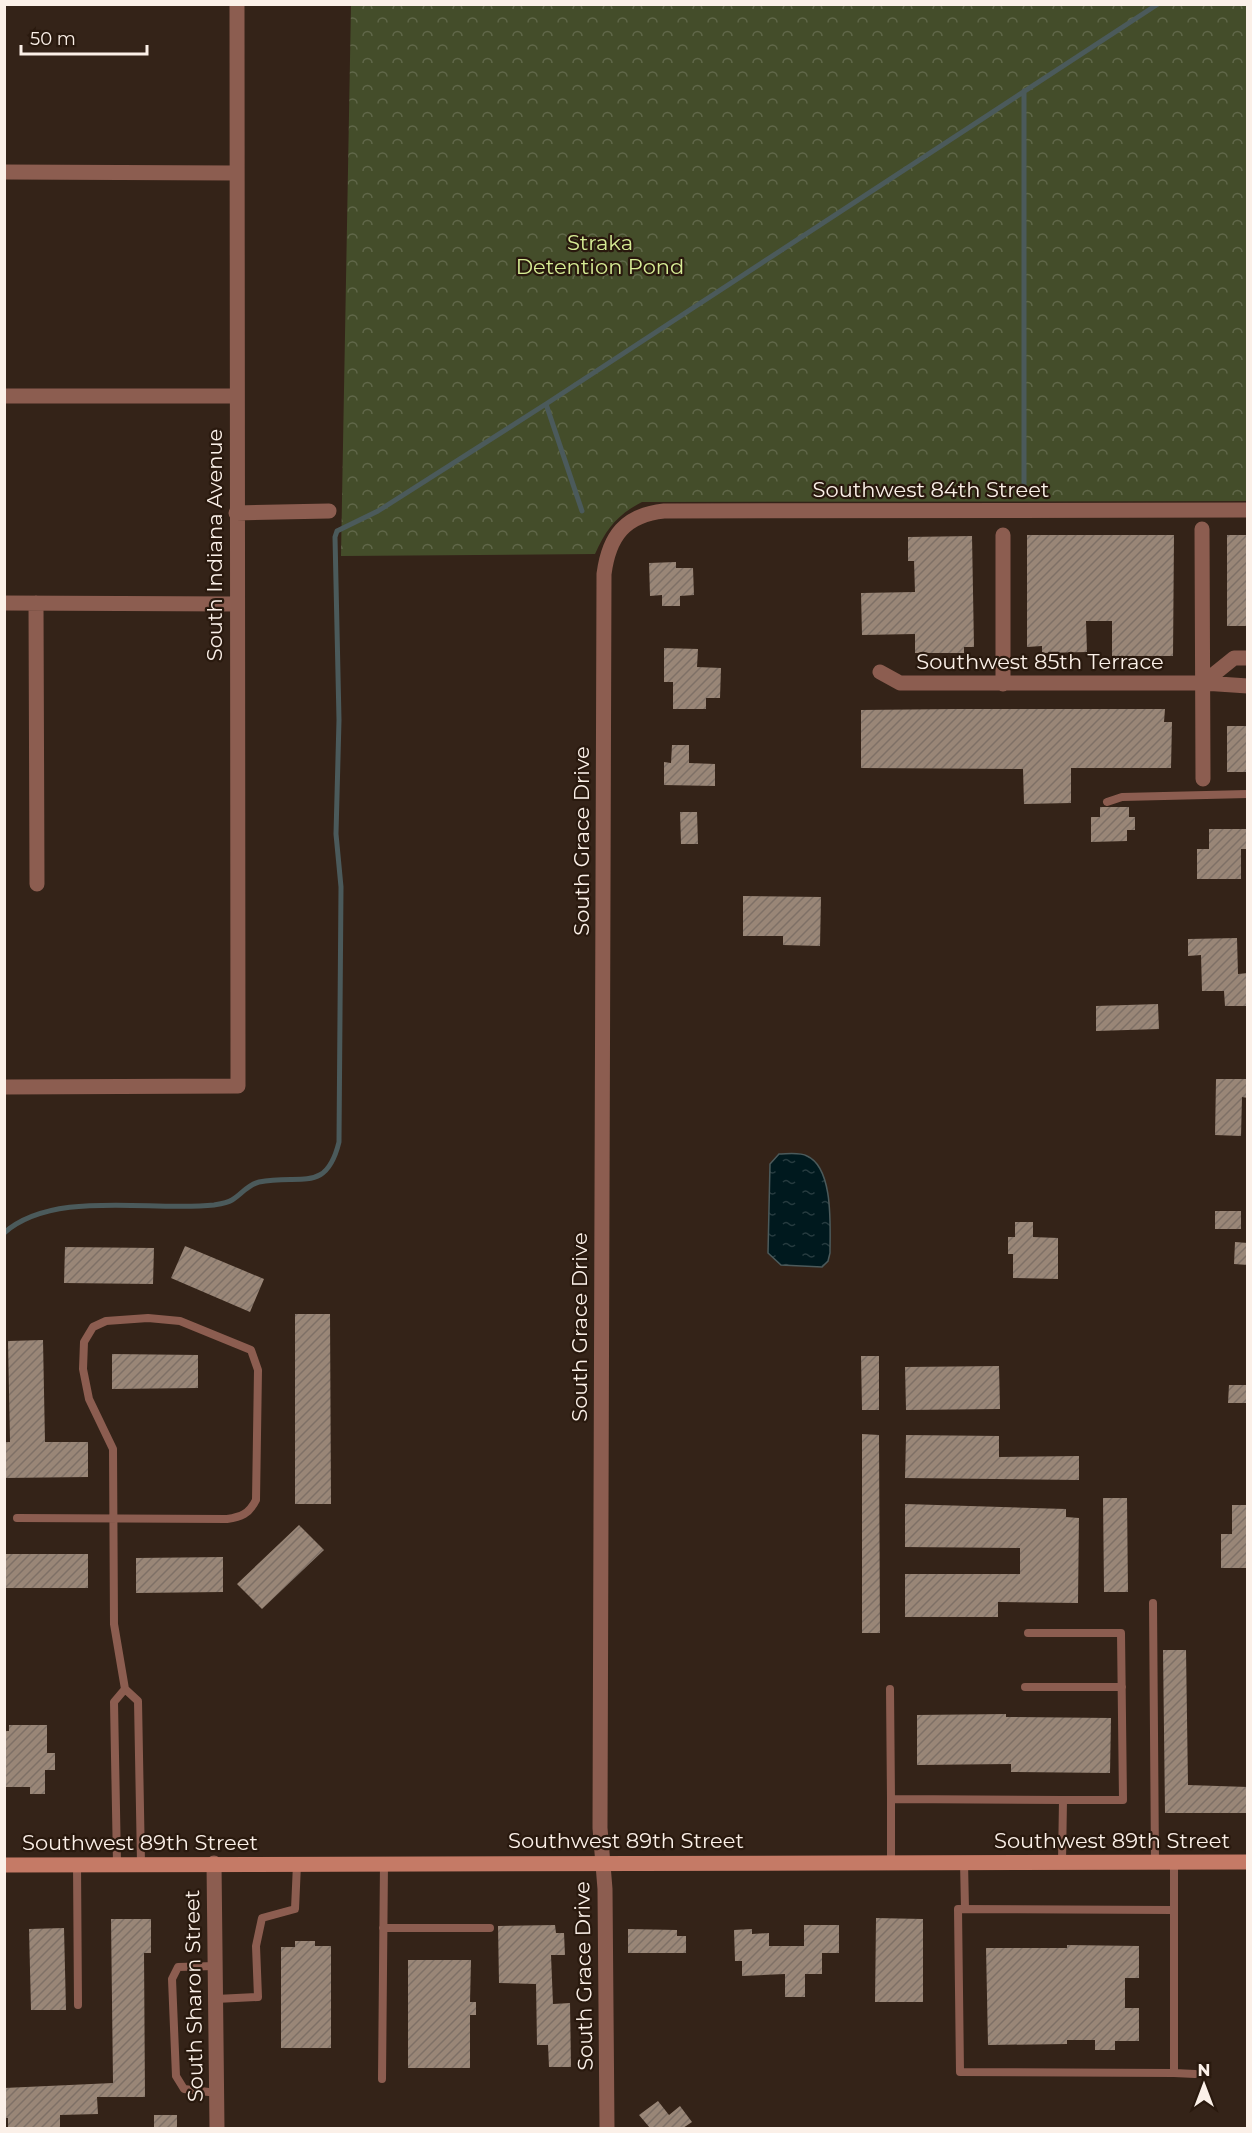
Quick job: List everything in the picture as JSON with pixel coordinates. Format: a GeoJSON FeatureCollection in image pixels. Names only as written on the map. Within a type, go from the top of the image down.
{"type":"FeatureCollection","features":[{"type":"Feature","properties":{"kind":"main road","name":"Southwest 89th Street"},"geometry":{"type":"LineString","coordinates":[[4,1865],[1248,1862]]}},
{"type":"Feature","properties":{"kind":"street","name":"South Indiana Avenue"},"geometry":{"type":"LineString","coordinates":[[4,1087],[238,1086],[237,4]]}},
{"type":"Feature","properties":{"kind":"street"},"geometry":{"type":"LineString","coordinates":[[4,172],[237,173]]}},
{"type":"Feature","properties":{"kind":"street"},"geometry":{"type":"LineString","coordinates":[[4,396],[236,396]]}},
{"type":"Feature","properties":{"kind":"street","name":"Southwest 84th Street"},"geometry":{"type":"LineString","coordinates":[[621,530],[639,516],[664,511],[1248,510]]}},
{"type":"Feature","properties":{"kind":"street"},"geometry":{"type":"LineString","coordinates":[[236,513],[329,511]]}},
{"type":"Feature","properties":{"kind":"street"},"geometry":{"type":"LineString","coordinates":[[1202,529],[1203,778]]}},
{"type":"Feature","properties":{"kind":"street","name":"South Grace Drive"},"geometry":{"type":"LineString","coordinates":[[607,2128],[603,1863],[600,1828],[604,574],[608,553],[621,530]]}},
{"type":"Feature","properties":{"kind":"street"},"geometry":{"type":"LineString","coordinates":[[1003,535],[1003,684]]}},
{"type":"Feature","properties":{"kind":"street"},"geometry":{"type":"LineString","coordinates":[[4,603],[236,604]]}},
{"type":"Feature","properties":{"kind":"street"},"geometry":{"type":"LineString","coordinates":[[36,603],[37,884]]}},
{"type":"Feature","properties":{"kind":"street"},"geometry":{"type":"LineString","coordinates":[[1203,683],[1234,658],[1248,658]]}},
{"type":"Feature","properties":{"kind":"street","name":"Southwest 85th Terrace"},"geometry":{"type":"LineString","coordinates":[[880,672],[900,683],[1203,683],[1248,686]]}},
{"type":"Feature","properties":{"kind":"street","name":"South Sharon Street"},"geometry":{"type":"LineString","coordinates":[[214,1863],[217,2128]]}},
{"type":"Feature","properties":{"kind":"lane"},"geometry":{"type":"LineString","coordinates":[[1107,802],[1122,797],[1248,794]]}},
{"type":"Feature","properties":{"kind":"lane"},"geometry":{"type":"LineString","coordinates":[[17,1518],[114,1518],[227,1519],[242,1517],[252,1508],[256,1500],[258,1371],[251,1350],[180,1321],[147,1318],[106,1321],[93,1327],[84,1342],[83,1369],[89,1399],[113,1449],[114,1518],[114,1624],[125,1689],[138,1701],[141,1863]]}},
{"type":"Feature","properties":{"kind":"lane"},"geometry":{"type":"LineString","coordinates":[[1153,1603],[1155,1862]]}},
{"type":"Feature","properties":{"kind":"lane"},"geometry":{"type":"LineString","coordinates":[[891,1799],[1123,1800],[1122,1633],[1028,1633]]}},
{"type":"Feature","properties":{"kind":"lane"},"geometry":{"type":"LineString","coordinates":[[1025,1687],[1122,1687]]}},
{"type":"Feature","properties":{"kind":"lane"},"geometry":{"type":"LineString","coordinates":[[117,1863],[114,1702],[125,1689]]}},
{"type":"Feature","properties":{"kind":"lane"},"geometry":{"type":"LineString","coordinates":[[890,1689],[891,1862]]}},
{"type":"Feature","properties":{"kind":"lane"},"geometry":{"type":"LineString","coordinates":[[1062,1862],[1063,1800]]}},
{"type":"Feature","properties":{"kind":"lane"},"geometry":{"type":"LineString","coordinates":[[964,1862],[965,1909]]}},
{"type":"Feature","properties":{"kind":"lane"},"geometry":{"type":"LineString","coordinates":[[1174,1862],[1174,2073]]}},
{"type":"Feature","properties":{"kind":"lane"},"geometry":{"type":"LineString","coordinates":[[216,1999],[258,1997],[256,1946],[262,1918],[296,1909],[297,1863]]}},
{"type":"Feature","properties":{"kind":"lane"},"geometry":{"type":"LineString","coordinates":[[382,2079],[384,1863]]}},
{"type":"Feature","properties":{"kind":"lane"},"geometry":{"type":"LineString","coordinates":[[77,1864],[78,2005]]}},
{"type":"Feature","properties":{"kind":"lane"},"geometry":{"type":"LineString","coordinates":[[1173,1910],[958,1909],[960,2072],[1195,2074]]}},
{"type":"Feature","properties":{"kind":"lane"},"geometry":{"type":"LineString","coordinates":[[383,1928],[490,1928]]}},
{"type":"Feature","properties":{"kind":"lane"},"geometry":{"type":"LineString","coordinates":[[215,1966],[178,1967],[172,1979],[176,2076],[184,2089],[217,2093]]}},
{"type":"Feature","properties":{"kind":"green space","name":"Straka Detention Pond"},"geometry":{"type":"Polygon","coordinates":[[[351,5],[1247,5],[1247,501],[642,502],[614,523],[595,554],[341,556],[351,5]]]}},
{"type":"Feature","properties":{"kind":"water"},"geometry":{"type":"Polygon","coordinates":[[[779,1154],[807,1156],[816,1163],[822,1173],[829,1199],[830,1253],[828,1261],[822,1267],[781,1265],[768,1253],[770,1164],[779,1154]]]}},
{"type":"Feature","properties":{"kind":"building"},"geometry":{"type":"Polygon","coordinates":[[[1027,535],[1174,535],[1173,656],[1112,656],[1112,621],[1086,621],[1087,652],[1042,653],[1042,646],[1027,647],[1027,535]]]}},
{"type":"Feature","properties":{"kind":"building"},"geometry":{"type":"Polygon","coordinates":[[[1227,535],[1248,535],[1248,626],[1227,626],[1227,535]]]}},
{"type":"Feature","properties":{"kind":"building"},"geometry":{"type":"Polygon","coordinates":[[[972,536],[974,647],[964,647],[964,653],[915,653],[915,634],[862,635],[861,593],[915,592],[914,561],[908,561],[908,537],[972,536]]]}},
{"type":"Feature","properties":{"kind":"building"},"geometry":{"type":"Polygon","coordinates":[[[676,562],[676,568],[693,568],[694,595],[680,596],[680,606],[662,606],[662,595],[650,596],[649,563],[676,562]]]}},
{"type":"Feature","properties":{"kind":"building"},"geometry":{"type":"Polygon","coordinates":[[[664,648],[698,649],[697,667],[721,668],[720,698],[706,698],[706,709],[673,709],[673,682],[664,682],[664,648]]]}},
{"type":"Feature","properties":{"kind":"building"},"geometry":{"type":"Polygon","coordinates":[[[1165,709],[1164,722],[1172,722],[1171,768],[1071,768],[1071,803],[1024,804],[1023,769],[861,768],[861,710],[1165,709]]]}},
{"type":"Feature","properties":{"kind":"building"},"geometry":{"type":"Polygon","coordinates":[[[1227,726],[1248,726],[1248,772],[1227,772],[1227,726]]]}},
{"type":"Feature","properties":{"kind":"building"},"geometry":{"type":"Polygon","coordinates":[[[672,745],[689,745],[689,763],[715,764],[715,786],[664,785],[664,762],[671,763],[672,745]]]}},
{"type":"Feature","properties":{"kind":"building"},"geometry":{"type":"Polygon","coordinates":[[[1100,807],[1129,807],[1129,817],[1135,817],[1135,830],[1127,830],[1127,841],[1091,842],[1091,817],[1100,817],[1100,807]]]}},
{"type":"Feature","properties":{"kind":"building"},"geometry":{"type":"Polygon","coordinates":[[[680,812],[697,812],[698,844],[681,844],[680,812]]]}},
{"type":"Feature","properties":{"kind":"building"},"geometry":{"type":"Polygon","coordinates":[[[1209,829],[1248,829],[1248,849],[1241,849],[1241,879],[1197,879],[1197,849],[1209,849],[1209,829]]]}},
{"type":"Feature","properties":{"kind":"building"},"geometry":{"type":"Polygon","coordinates":[[[743,896],[821,897],[820,946],[783,945],[783,936],[743,936],[743,896]]]}},
{"type":"Feature","properties":{"kind":"building"},"geometry":{"type":"Polygon","coordinates":[[[1237,938],[1238,974],[1248,973],[1248,1006],[1225,1006],[1224,991],[1202,991],[1201,955],[1188,956],[1188,939],[1237,938]]]}},
{"type":"Feature","properties":{"kind":"building"},"geometry":{"type":"Polygon","coordinates":[[[1158,1004],[1159,1029],[1096,1031],[1096,1006],[1158,1004]]]}},
{"type":"Feature","properties":{"kind":"building"},"geometry":{"type":"Polygon","coordinates":[[[1216,1079],[1248,1079],[1248,1098],[1242,1097],[1241,1136],[1215,1135],[1216,1079]]]}},
{"type":"Feature","properties":{"kind":"building"},"geometry":{"type":"Polygon","coordinates":[[[1215,1211],[1241,1211],[1241,1229],[1215,1229],[1215,1211]]]}},
{"type":"Feature","properties":{"kind":"building"},"geometry":{"type":"Polygon","coordinates":[[[1015,1222],[1033,1222],[1033,1237],[1058,1238],[1058,1279],[1013,1278],[1013,1254],[1008,1254],[1008,1237],[1015,1237],[1015,1222]]]}},
{"type":"Feature","properties":{"kind":"building"},"geometry":{"type":"Polygon","coordinates":[[[1235,1242],[1248,1243],[1248,1265],[1234,1264],[1235,1242]]]}},
{"type":"Feature","properties":{"kind":"building"},"geometry":{"type":"Polygon","coordinates":[[[185,1246],[264,1279],[250,1312],[171,1278],[185,1246]]]}},
{"type":"Feature","properties":{"kind":"building"},"geometry":{"type":"Polygon","coordinates":[[[65,1247],[154,1248],[153,1284],[64,1283],[65,1247]]]}},
{"type":"Feature","properties":{"kind":"building"},"geometry":{"type":"Polygon","coordinates":[[[295,1314],[330,1314],[331,1504],[295,1504],[295,1314]]]}},
{"type":"Feature","properties":{"kind":"building"},"geometry":{"type":"Polygon","coordinates":[[[43,1340],[45,1442],[88,1442],[88,1477],[4,1478],[4,1442],[10,1442],[8,1341],[43,1340]]]}},
{"type":"Feature","properties":{"kind":"building"},"geometry":{"type":"Polygon","coordinates":[[[112,1354],[198,1355],[198,1388],[112,1389],[112,1354]]]}},
{"type":"Feature","properties":{"kind":"building"},"geometry":{"type":"Polygon","coordinates":[[[861,1356],[879,1356],[879,1410],[862,1410],[861,1356]]]}},
{"type":"Feature","properties":{"kind":"building"},"geometry":{"type":"Polygon","coordinates":[[[999,1366],[1000,1409],[906,1410],[905,1367],[999,1366]]]}},
{"type":"Feature","properties":{"kind":"building"},"geometry":{"type":"Polygon","coordinates":[[[1229,1385],[1248,1385],[1248,1403],[1228,1403],[1229,1385]]]}},
{"type":"Feature","properties":{"kind":"building"},"geometry":{"type":"Polygon","coordinates":[[[862,1434],[879,1435],[880,1633],[862,1633],[862,1434]]]}},
{"type":"Feature","properties":{"kind":"building"},"geometry":{"type":"Polygon","coordinates":[[[906,1435],[999,1436],[999,1457],[1079,1456],[1079,1480],[905,1478],[906,1435]]]}},
{"type":"Feature","properties":{"kind":"building"},"geometry":{"type":"Polygon","coordinates":[[[1103,1498],[1127,1498],[1128,1592],[1104,1592],[1103,1498]]]}},
{"type":"Feature","properties":{"kind":"building"},"geometry":{"type":"Polygon","coordinates":[[[905,1504],[1066,1509],[1066,1517],[1079,1518],[1078,1603],[998,1602],[998,1617],[905,1617],[905,1574],[1020,1574],[1020,1548],[905,1547],[905,1504]]]}},
{"type":"Feature","properties":{"kind":"building"},"geometry":{"type":"Polygon","coordinates":[[[1232,1505],[1248,1505],[1246,1568],[1221,1568],[1221,1534],[1232,1534],[1232,1505]]]}},
{"type":"Feature","properties":{"kind":"building"},"geometry":{"type":"Polygon","coordinates":[[[299,1525],[324,1550],[262,1609],[237,1584],[299,1525]]]}},
{"type":"Feature","properties":{"kind":"building"},"geometry":{"type":"Polygon","coordinates":[[[4,1554],[88,1554],[88,1588],[4,1588],[4,1554]]]}},
{"type":"Feature","properties":{"kind":"building"},"geometry":{"type":"Polygon","coordinates":[[[223,1557],[223,1592],[136,1593],[136,1558],[223,1557]]]}},
{"type":"Feature","properties":{"kind":"building"},"geometry":{"type":"Polygon","coordinates":[[[1163,1650],[1186,1650],[1188,1785],[1248,1787],[1248,1813],[1165,1813],[1163,1650]]]}},
{"type":"Feature","properties":{"kind":"building"},"geometry":{"type":"Polygon","coordinates":[[[1006,1714],[1006,1717],[1111,1718],[1110,1773],[1011,1772],[1011,1764],[917,1765],[917,1715],[1006,1714]]]}},
{"type":"Feature","properties":{"kind":"building"},"geometry":{"type":"Polygon","coordinates":[[[9,1725],[47,1725],[47,1753],[55,1753],[55,1770],[45,1770],[45,1794],[30,1794],[30,1787],[4,1787],[4,1731],[9,1731],[9,1725]]]}},
{"type":"Feature","properties":{"kind":"building"},"geometry":{"type":"Polygon","coordinates":[[[876,1918],[923,1919],[923,2002],[875,2002],[876,1918]]]}},
{"type":"Feature","properties":{"kind":"building"},"geometry":{"type":"Polygon","coordinates":[[[111,1919],[151,1919],[151,1953],[144,1953],[145,2097],[97,2097],[98,2114],[60,2115],[60,2128],[8,2128],[8,2118],[4,2118],[4,2088],[113,2083],[111,1919]]]}},
{"type":"Feature","properties":{"kind":"building"},"geometry":{"type":"Polygon","coordinates":[[[555,1925],[556,1933],[564,1933],[565,1955],[551,1955],[553,2004],[570,2003],[571,2067],[549,2067],[548,2045],[537,2045],[536,1984],[499,1983],[498,1926],[555,1925]]]}},
{"type":"Feature","properties":{"kind":"building"},"geometry":{"type":"Polygon","coordinates":[[[804,1925],[839,1925],[839,1953],[822,1953],[822,1974],[805,1974],[805,1997],[785,1997],[785,1974],[742,1976],[742,1961],[735,1961],[734,1930],[752,1929],[752,1934],[769,1933],[769,1946],[804,1946],[804,1925]]]}},
{"type":"Feature","properties":{"kind":"building"},"geometry":{"type":"Polygon","coordinates":[[[64,1928],[66,2010],[31,2010],[29,1929],[64,1928]]]}},
{"type":"Feature","properties":{"kind":"building"},"geometry":{"type":"Polygon","coordinates":[[[628,1929],[677,1930],[677,1936],[686,1936],[686,1953],[628,1953],[628,1929]]]}},
{"type":"Feature","properties":{"kind":"building"},"geometry":{"type":"Polygon","coordinates":[[[295,1941],[315,1941],[315,1946],[331,1946],[331,2048],[281,2048],[281,1947],[295,1947],[295,1941]]]}},
{"type":"Feature","properties":{"kind":"building"},"geometry":{"type":"Polygon","coordinates":[[[1067,1945],[1139,1946],[1139,1978],[1125,1978],[1125,2008],[1139,2008],[1139,2041],[1115,2041],[1115,2050],[1095,2050],[1095,2040],[1067,2040],[1067,2044],[988,2045],[986,1948],[1067,1948],[1067,1945]]]}},
{"type":"Feature","properties":{"kind":"building"},"geometry":{"type":"Polygon","coordinates":[[[408,1960],[471,1960],[470,2002],[476,2002],[476,2015],[470,2015],[470,2068],[408,2068],[408,1960]]]}},
{"type":"Feature","properties":{"kind":"building"},"geometry":{"type":"Polygon","coordinates":[[[658,2101],[669,2115],[680,2106],[692,2122],[683,2128],[650,2128],[639,2115],[658,2101]]]}},
{"type":"Feature","properties":{"kind":"building"},"geometry":{"type":"Polygon","coordinates":[[[154,2115],[177,2115],[177,2128],[154,2128],[154,2115]]]}},
{"type":"Feature","properties":{"kind":"waterway"},"geometry":{"type":"LineString","coordinates":[[4,1233],[25,1219],[49,1211],[76,1207],[189,1206],[223,1203],[232,1200],[255,1183],[319,1176],[334,1159],[339,1142],[341,887],[336,834],[339,720],[335,537],[337,531],[378,511],[546,404],[1158,4]]}},
{"type":"Feature","properties":{"kind":"waterway"},"geometry":{"type":"LineString","coordinates":[[1024,91],[1024,493]]}},
{"type":"Feature","properties":{"kind":"waterway"},"geometry":{"type":"LineString","coordinates":[[546,404],[582,511]]}}]}
